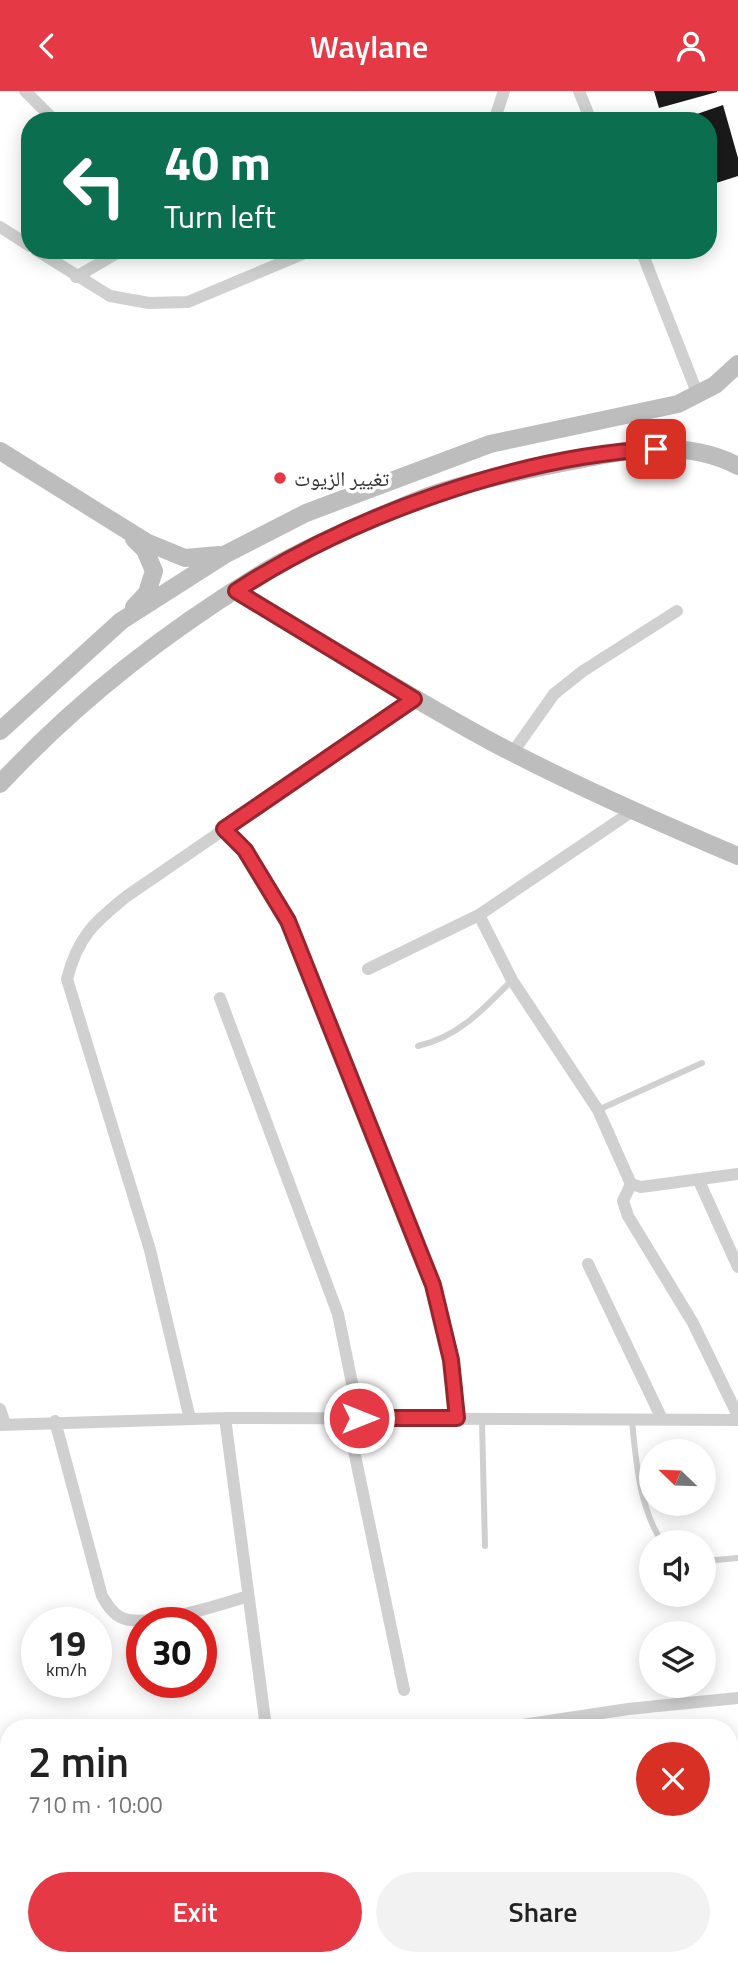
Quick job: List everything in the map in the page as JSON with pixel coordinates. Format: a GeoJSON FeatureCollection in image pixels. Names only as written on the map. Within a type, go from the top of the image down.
{"type":"FeatureCollection","features":[{"type":"Feature","properties":{"kind":"main road"},"geometry":{"type":"LineString","coordinates":[[121,621],[226,554],[306,513],[490,444],[678,404],[698,395],[738,364]]}},
{"type":"Feature","properties":{"kind":"main road"},"geometry":{"type":"LineString","coordinates":[[0,783],[78,708],[180,627],[271,568],[415,501],[495,477],[593,457],[663,449],[699,451],[738,466]]}},
{"type":"Feature","properties":{"kind":"main road"},"geometry":{"type":"LineString","coordinates":[[0,451],[129,534],[185,558],[226,554]]}},
{"type":"Feature","properties":{"kind":"main road"},"geometry":{"type":"LineString","coordinates":[[0,731],[121,621],[147,593],[154,571],[145,550],[129,534]]}},
{"type":"Feature","properties":{"kind":"main road"},"geometry":{"type":"LineString","coordinates":[[236,591],[414,699],[513,752],[738,856]]}},
{"type":"Feature","properties":{"kind":"street"},"geometry":{"type":"LineString","coordinates":[[25,91],[46,112]]}},
{"type":"Feature","properties":{"kind":"street"},"geometry":{"type":"LineString","coordinates":[[497,112],[504,91]]}},
{"type":"Feature","properties":{"kind":"street"},"geometry":{"type":"LineString","coordinates":[[579,91],[587,112]]}},
{"type":"Feature","properties":{"kind":"street"},"geometry":{"type":"LineString","coordinates":[[0,227],[21,240]]}},
{"type":"Feature","properties":{"kind":"street"},"geometry":{"type":"LineString","coordinates":[[49,259],[110,296],[149,303],[188,302],[291,259]]}},
{"type":"Feature","properties":{"kind":"street"},"geometry":{"type":"LineString","coordinates":[[76,277],[107,259]]}},
{"type":"Feature","properties":{"kind":"street"},"geometry":{"type":"LineString","coordinates":[[645,259],[698,395]]}},
{"type":"Feature","properties":{"kind":"street"},"geometry":{"type":"LineString","coordinates":[[513,752],[554,694],[583,671],[677,611]]}},
{"type":"Feature","properties":{"kind":"street"},"geometry":{"type":"LineString","coordinates":[[190,1419],[150,1250],[67,979],[74,952],[89,928],[127,896],[414,699]]}},
{"type":"Feature","properties":{"kind":"street"},"geometry":{"type":"LineString","coordinates":[[368,969],[479,915],[634,810]]}},
{"type":"Feature","properties":{"kind":"street"},"geometry":{"type":"LineString","coordinates":[[224,829],[245,850],[288,921],[433,1285],[451,1360],[457,1418]]}},
{"type":"Feature","properties":{"kind":"street"},"geometry":{"type":"LineString","coordinates":[[0,1409],[3,1425],[55,1421],[225,1418],[632,1421],[738,1418],[693,1323],[628,1216],[623,1201],[631,1184],[598,1109],[512,980],[479,915]]}},
{"type":"Feature","properties":{"kind":"street"},"geometry":{"type":"LineString","coordinates":[[220,998],[338,1314],[359,1418],[352,1441],[404,1690]]}},
{"type":"Feature","properties":{"kind":"street"},"geometry":{"type":"LineString","coordinates":[[631,1184],[641,1187],[738,1174]]}},
{"type":"Feature","properties":{"kind":"street"},"geometry":{"type":"LineString","coordinates":[[699,1181],[738,1267]]}},
{"type":"Feature","properties":{"kind":"street"},"geometry":{"type":"LineString","coordinates":[[588,1264],[662,1419]]}},
{"type":"Feature","properties":{"kind":"street"},"geometry":{"type":"LineString","coordinates":[[225,1418],[265,1719]]}},
{"type":"Feature","properties":{"kind":"street"},"geometry":{"type":"LineString","coordinates":[[55,1421],[102,1596],[110,1608],[122,1618],[136,1620],[198,1612],[248,1596]]}},
{"type":"Feature","properties":{"kind":"street"},"geometry":{"type":"LineString","coordinates":[[566,1719],[628,1709],[738,1698]]}},
{"type":"Feature","properties":{"kind":"lane"},"geometry":{"type":"LineString","coordinates":[[418,1046],[441,1041],[477,1017],[512,980]]}},
{"type":"Feature","properties":{"kind":"lane"},"geometry":{"type":"LineString","coordinates":[[598,1109],[702,1063]]}},
{"type":"Feature","properties":{"kind":"lane"},"geometry":{"type":"LineString","coordinates":[[482,1421],[485,1546]]}},
{"type":"Feature","properties":{"kind":"lane"},"geometry":{"type":"LineString","coordinates":[[632,1421],[644,1501],[654,1530]]}},
{"type":"Feature","properties":{"kind":"lane"},"geometry":{"type":"LineString","coordinates":[[716,1560],[738,1559]]}},
{"type":"Feature","properties":{"kind":"building"},"geometry":{"type":"Polygon","coordinates":[[[654,91],[717,91],[717,92],[659,108],[654,91]]]}},
{"type":"Feature","properties":{"kind":"building"},"geometry":{"type":"Polygon","coordinates":[[[723,105],[738,158],[738,176],[717,183],[717,112],[703,112],[723,105]]]}},
{"type":"Feature","properties":{"kind":"place","name":"تغيير الزيوت"},"geometry":{"type":"Point","coordinates":[280,478]}},
{"type":"Feature","properties":{"kind":"route"},"geometry":{"type":"LineString","coordinates":[[359,1418],[457,1418],[451,1360],[433,1285],[288,921],[245,850],[224,829],[414,699],[236,591],[271,568],[415,501],[495,477],[593,457],[656,449]]}}]}
